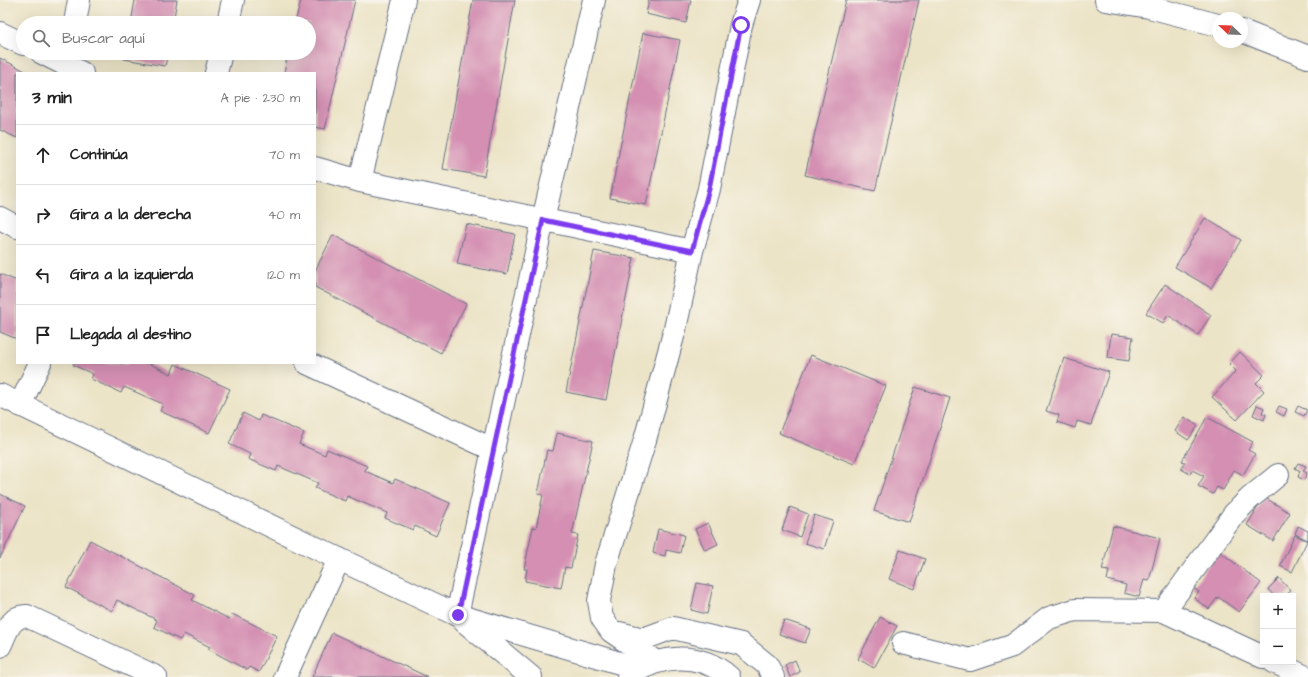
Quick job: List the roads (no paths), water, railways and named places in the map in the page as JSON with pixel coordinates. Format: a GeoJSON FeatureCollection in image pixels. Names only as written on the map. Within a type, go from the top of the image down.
{"type":"FeatureCollection","features":[{"type":"Feature","properties":{"kind":"street"},"geometry":{"type":"LineString","coordinates":[[76,16],[79,0]]}},
{"type":"Feature","properties":{"kind":"street"},"geometry":{"type":"LineString","coordinates":[[230,16],[233,0]]}},
{"type":"Feature","properties":{"kind":"street"},"geometry":{"type":"LineString","coordinates":[[360,181],[404,0]]}},
{"type":"Feature","properties":{"kind":"street"},"geometry":{"type":"LineString","coordinates":[[458,615],[543,220],[594,0]]}},
{"type":"Feature","properties":{"kind":"street"},"geometry":{"type":"LineString","coordinates":[[641,669],[602,618],[600,601],[606,564],[646,440],[675,329],[692,251],[709,189],[741,25],[749,0]]}},
{"type":"Feature","properties":{"kind":"street"},"geometry":{"type":"LineString","coordinates":[[1106,0],[1149,7],[1212,23]]}},
{"type":"Feature","properties":{"kind":"street"},"geometry":{"type":"LineString","coordinates":[[0,33],[16,41]]}},
{"type":"Feature","properties":{"kind":"street"},"geometry":{"type":"LineString","coordinates":[[1248,33],[1308,57]]}},
{"type":"Feature","properties":{"kind":"street"},"geometry":{"type":"LineString","coordinates":[[62,60],[73,64]]}},
{"type":"Feature","properties":{"kind":"street"},"geometry":{"type":"LineString","coordinates":[[216,72],[219,60]]}},
{"type":"Feature","properties":{"kind":"street"},"geometry":{"type":"LineString","coordinates":[[316,168],[360,181],[692,251]]}},
{"type":"Feature","properties":{"kind":"street"},"geometry":{"type":"LineString","coordinates":[[0,218],[16,226]]}},
{"type":"Feature","properties":{"kind":"street"},"geometry":{"type":"LineString","coordinates":[[20,405],[40,364]]}},
{"type":"Feature","properties":{"kind":"street"},"geometry":{"type":"LineString","coordinates":[[309,364],[494,450]]}},
{"type":"Feature","properties":{"kind":"street"},"geometry":{"type":"LineString","coordinates":[[0,395],[338,559],[458,615],[641,669],[673,658],[691,659],[708,664],[730,677]]}},
{"type":"Feature","properties":{"kind":"street"},"geometry":{"type":"LineString","coordinates":[[1164,610],[1234,514],[1250,498],[1278,475]]}},
{"type":"Feature","properties":{"kind":"street"},"geometry":{"type":"LineString","coordinates":[[285,677],[338,559]]}},
{"type":"Feature","properties":{"kind":"street"},"geometry":{"type":"LineString","coordinates":[[903,643],[969,669],[1012,646],[1049,618],[1075,610],[1164,610],[1260,656]]}},
{"type":"Feature","properties":{"kind":"street"},"geometry":{"type":"LineString","coordinates":[[458,615],[531,677]]}},
{"type":"Feature","properties":{"kind":"street"},"geometry":{"type":"LineString","coordinates":[[0,646],[14,620],[20,616],[27,616],[156,677]]}},
{"type":"Feature","properties":{"kind":"street"},"geometry":{"type":"LineString","coordinates":[[611,630],[643,638],[673,628],[741,644],[767,665],[773,677]]}},
{"type":"Feature","properties":{"kind":"street"},"geometry":{"type":"LineString","coordinates":[[1280,665],[1306,677]]}}]}
